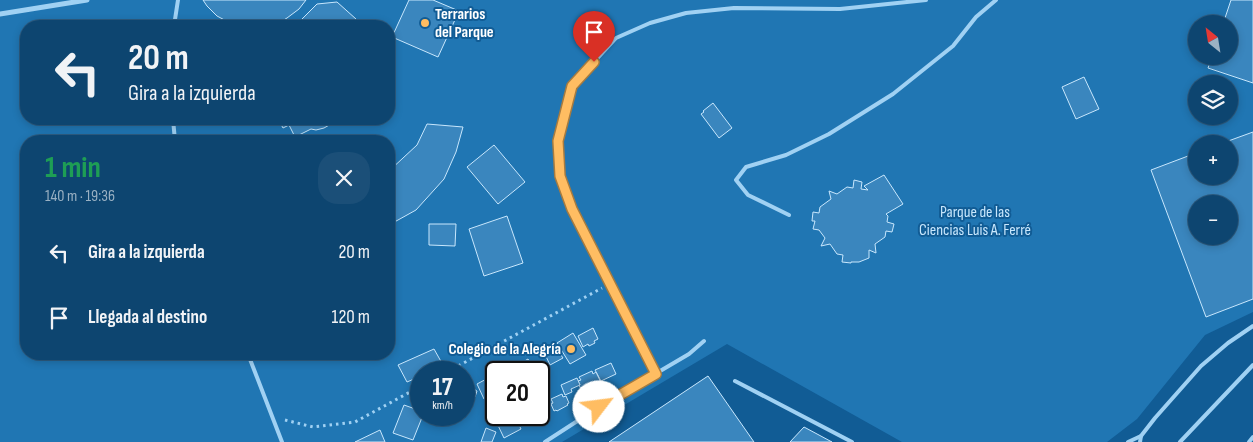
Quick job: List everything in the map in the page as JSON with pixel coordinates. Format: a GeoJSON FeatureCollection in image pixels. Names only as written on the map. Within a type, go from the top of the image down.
{"type":"FeatureCollection","features":[{"type":"Feature","properties":{"kind":"street"},"geometry":{"type":"LineString","coordinates":[[0,14],[87,0]]}},
{"type":"Feature","properties":{"kind":"lane"},"geometry":{"type":"LineString","coordinates":[[175,20],[178,0]]}},
{"type":"Feature","properties":{"kind":"lane"},"geometry":{"type":"LineString","coordinates":[[656,374],[572,209],[560,176],[558,141],[572,86],[616,38],[650,23],[686,13],[734,8],[840,9],[926,0]]}},
{"type":"Feature","properties":{"kind":"lane"},"geometry":{"type":"LineString","coordinates":[[789,215],[748,195],[736,180],[746,167],[786,154],[829,134],[893,94],[953,46],[976,17],[996,0]]}},
{"type":"Feature","properties":{"kind":"lane"},"geometry":{"type":"LineString","coordinates":[[1128,442],[1141,436],[1201,366],[1228,343],[1253,326]]}},
{"type":"Feature","properties":{"kind":"lane"},"geometry":{"type":"LineString","coordinates":[[545,442],[599,407],[689,354],[704,341]]}},
{"type":"Feature","properties":{"kind":"lane"},"geometry":{"type":"LineString","coordinates":[[250,360],[282,442]]}},
{"type":"Feature","properties":{"kind":"lane"},"geometry":{"type":"LineString","coordinates":[[1180,442],[1252,366]]}},
{"type":"Feature","properties":{"kind":"lane"},"geometry":{"type":"LineString","coordinates":[[735,381],[852,442]]}},
{"type":"Feature","properties":{"kind":"lane"},"geometry":{"type":"LineString","coordinates":[[1140,442],[1141,436]]}},
{"type":"Feature","properties":{"kind":"lane"},"geometry":{"type":"LineString","coordinates":[[1249,442],[1253,438]]}},
{"type":"Feature","properties":{"kind":"path"},"geometry":{"type":"LineString","coordinates":[[466,361],[609,284]]}},
{"type":"Feature","properties":{"kind":"path"},"geometry":{"type":"LineString","coordinates":[[273,417],[313,427],[355,422],[410,392]]}},
{"type":"Feature","properties":{"kind":"green space","name":"Parque de las Ciencias Luis A. Ferré"},"geometry":{"type":"Polygon","coordinates":[[[0,0],[1253,0],[1253,312],[1205,335],[1137,419],[1107,442],[902,442],[727,344],[562,442],[0,442],[0,0]]]}},
{"type":"Feature","properties":{"kind":"building"},"geometry":{"type":"Polygon","coordinates":[[[203,0],[306,0],[299,9],[284,20],[224,20],[217,16],[203,0]]]}},
{"type":"Feature","properties":{"kind":"building"},"geometry":{"type":"Polygon","coordinates":[[[409,0],[433,0],[459,11],[438,57],[395,38],[395,30],[409,0]]]}},
{"type":"Feature","properties":{"kind":"building"},"geometry":{"type":"Polygon","coordinates":[[[1231,0],[1253,0],[1253,83],[1238,78],[1238,75],[1229,75],[1208,68],[1209,65],[1238,65],[1238,15],[1226,15],[1231,0]]]}},
{"type":"Feature","properties":{"kind":"building"},"geometry":{"type":"Polygon","coordinates":[[[337,2],[356,20],[301,20],[317,4],[337,2]]]}},
{"type":"Feature","properties":{"kind":"building"},"geometry":{"type":"Polygon","coordinates":[[[1084,77],[1099,109],[1076,119],[1062,87],[1084,77]]]}},
{"type":"Feature","properties":{"kind":"building"},"geometry":{"type":"Polygon","coordinates":[[[713,103],[732,128],[719,138],[701,114],[713,103]]]}},
{"type":"Feature","properties":{"kind":"building"},"geometry":{"type":"Polygon","coordinates":[[[427,124],[463,127],[456,152],[444,179],[416,210],[395,222],[395,165],[417,145],[427,124]]]}},
{"type":"Feature","properties":{"kind":"building"},"geometry":{"type":"Polygon","coordinates":[[[289,125],[329,125],[324,128],[311,129],[299,135],[294,135],[289,125]]]}},
{"type":"Feature","properties":{"kind":"building"},"geometry":{"type":"Polygon","coordinates":[[[1253,132],[1253,299],[1206,317],[1151,170],[1188,156],[1188,185],[1238,185],[1238,137],[1253,132]]]}},
{"type":"Feature","properties":{"kind":"building"},"geometry":{"type":"Polygon","coordinates":[[[494,145],[525,182],[498,204],[467,167],[494,145]]]}},
{"type":"Feature","properties":{"kind":"building"},"geometry":{"type":"Polygon","coordinates":[[[884,175],[903,204],[886,214],[888,216],[887,222],[894,224],[892,232],[886,231],[885,237],[875,244],[876,253],[869,250],[869,258],[859,262],[842,262],[843,255],[837,254],[830,244],[821,246],[825,238],[819,230],[813,229],[815,221],[812,221],[813,212],[819,213],[820,207],[831,199],[829,191],[837,194],[847,187],[853,188],[854,180],[862,182],[861,189],[868,190],[864,186],[884,175]]]}},
{"type":"Feature","properties":{"kind":"building"},"geometry":{"type":"Polygon","coordinates":[[[507,216],[523,263],[484,276],[469,229],[507,216]]]}},
{"type":"Feature","properties":{"kind":"building"},"geometry":{"type":"Polygon","coordinates":[[[429,224],[456,224],[455,246],[429,245],[429,224]]]}},
{"type":"Feature","properties":{"kind":"building"},"geometry":{"type":"Polygon","coordinates":[[[593,328],[598,339],[594,341],[595,343],[583,347],[578,336],[593,328]]]}},
{"type":"Feature","properties":{"kind":"building","name":"Colegio de la Alegría"},"geometry":{"type":"Polygon","coordinates":[[[573,333],[586,355],[570,364],[557,343],[573,333]]]}},
{"type":"Feature","properties":{"kind":"building"},"geometry":{"type":"Polygon","coordinates":[[[434,349],[441,361],[410,361],[410,381],[407,382],[398,365],[434,349]]]}},
{"type":"Feature","properties":{"kind":"building"},"geometry":{"type":"Polygon","coordinates":[[[550,349],[553,355],[559,352],[563,358],[550,365],[550,361],[548,361],[544,352],[550,349]]]}},
{"type":"Feature","properties":{"kind":"building"},"geometry":{"type":"Polygon","coordinates":[[[611,363],[616,374],[601,381],[595,370],[611,363]]]}},
{"type":"Feature","properties":{"kind":"building"},"geometry":{"type":"Polygon","coordinates":[[[592,371],[593,374],[596,372],[604,389],[585,398],[579,385],[578,381],[581,380],[579,377],[592,371]]]}},
{"type":"Feature","properties":{"kind":"building"},"geometry":{"type":"Polygon","coordinates":[[[708,376],[754,442],[609,442],[708,376]]]}},
{"type":"Feature","properties":{"kind":"building"},"geometry":{"type":"Polygon","coordinates":[[[577,378],[580,385],[571,389],[572,392],[565,395],[561,385],[577,378]]]}},
{"type":"Feature","properties":{"kind":"building"},"geometry":{"type":"Polygon","coordinates":[[[485,380],[485,398],[484,399],[477,384],[485,380]]]}},
{"type":"Feature","properties":{"kind":"building"},"geometry":{"type":"Polygon","coordinates":[[[562,394],[563,397],[566,396],[569,403],[554,411],[551,399],[562,394]]]}},
{"type":"Feature","properties":{"kind":"building"},"geometry":{"type":"Polygon","coordinates":[[[404,405],[410,407],[410,426],[419,426],[413,440],[393,433],[404,405]]]}},
{"type":"Feature","properties":{"kind":"building"},"geometry":{"type":"Polygon","coordinates":[[[498,426],[520,426],[521,429],[504,438],[498,426]]]}},
{"type":"Feature","properties":{"kind":"building"},"geometry":{"type":"Polygon","coordinates":[[[804,427],[832,442],[790,442],[804,427]]]}},
{"type":"Feature","properties":{"kind":"building"},"geometry":{"type":"Polygon","coordinates":[[[486,428],[496,432],[492,442],[481,442],[486,428]]]}},
{"type":"Feature","properties":{"kind":"building"},"geometry":{"type":"Polygon","coordinates":[[[380,430],[385,442],[355,442],[380,430]]]}},
{"type":"Feature","properties":{"kind":"place","name":"Terrarios del Parque"},"geometry":{"type":"Point","coordinates":[425,23]}},
{"type":"Feature","properties":{"kind":"place","name":"Colegio de la Alegría"},"geometry":{"type":"Point","coordinates":[571,349]}},
{"type":"Feature","properties":{"kind":"route"},"geometry":{"type":"LineString","coordinates":[[594,62],[572,86],[558,141],[560,176],[572,209],[656,374],[599,407]]}}]}
